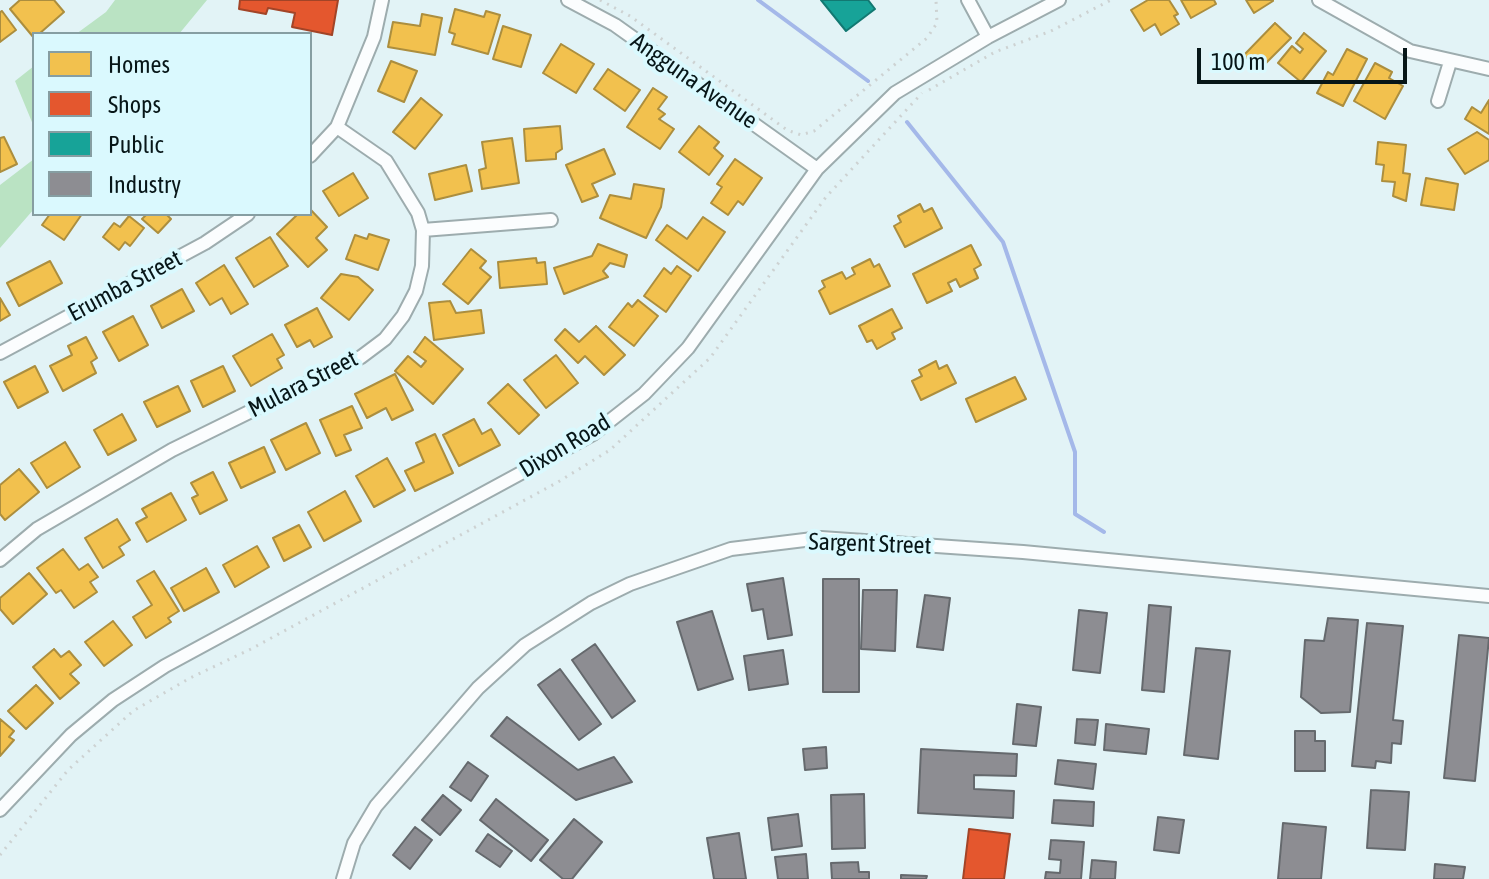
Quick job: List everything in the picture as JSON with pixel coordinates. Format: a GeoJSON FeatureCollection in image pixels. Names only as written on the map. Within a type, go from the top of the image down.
{"type":"FeatureCollection","features":[{"type":"Feature","properties":{"kind":"street"},"geometry":{"type":"LineString","coordinates":[[312,154],[337,127],[374,37],[382,0]]}},
{"type":"Feature","properties":{"kind":"street","name":"Angguna Avenue"},"geometry":{"type":"LineString","coordinates":[[568,0],[615,25],[817,169]]}},
{"type":"Feature","properties":{"kind":"street"},"geometry":{"type":"LineString","coordinates":[[968,0],[988,37]]}},
{"type":"Feature","properties":{"kind":"street","name":"Dixon Road"},"geometry":{"type":"LineString","coordinates":[[0,810],[71,735],[113,700],[165,666],[593,434],[644,394],[688,348],[817,169],[895,93],[988,37],[1059,0]]}},
{"type":"Feature","properties":{"kind":"street"},"geometry":{"type":"LineString","coordinates":[[1319,0],[1410,51],[1489,69]]}},
{"type":"Feature","properties":{"kind":"street"},"geometry":{"type":"LineString","coordinates":[[1438,101],[1450,62]]}},
{"type":"Feature","properties":{"kind":"street","name":"Mulara Street"},"geometry":{"type":"LineString","coordinates":[[0,560],[37,529],[172,450],[361,357],[385,339],[403,316],[416,291],[422,266],[423,230],[412,202],[386,161],[337,127]]}},
{"type":"Feature","properties":{"kind":"street","name":"Erumba Street"},"geometry":{"type":"LineString","coordinates":[[0,353],[205,243],[245,216]]}},
{"type":"Feature","properties":{"kind":"street"},"geometry":{"type":"LineString","coordinates":[[423,230],[551,220]]}},
{"type":"Feature","properties":{"kind":"street","name":"Sargent Street"},"geometry":{"type":"LineString","coordinates":[[343,879],[354,843],[376,806],[478,688],[525,645],[591,603],[630,584],[731,549],[821,538],[1023,552],[1489,596]]}},
{"type":"Feature","properties":{"kind":"path"},"geometry":{"type":"LineString","coordinates":[[600,0],[630,16],[787,130],[801,135],[814,131],[927,38],[937,23],[936,0]]}},
{"type":"Feature","properties":{"kind":"path"},"geometry":{"type":"LineString","coordinates":[[0,855],[68,770],[133,711],[474,528],[610,450],[710,358],[826,197],[919,95],[995,52],[1051,31],[1111,0]]}},
{"type":"Feature","properties":{"kind":"green space"},"geometry":{"type":"Polygon","coordinates":[[[115,0],[207,0],[181,32],[79,32],[106,12],[115,0]]]}},
{"type":"Feature","properties":{"kind":"green space"},"geometry":{"type":"Polygon","coordinates":[[[32,68],[32,122],[15,81],[32,68]]]}},
{"type":"Feature","properties":{"kind":"green space"},"geometry":{"type":"Polygon","coordinates":[[[32,161],[32,211],[0,248],[0,185],[32,161]]]}},
{"type":"Feature","properties":{"kind":"building: Homes"},"geometry":{"type":"Polygon","coordinates":[[[20,0],[54,0],[64,12],[41,32],[32,32],[32,36],[10,9],[20,0]]]}},
{"type":"Feature","properties":{"kind":"building: Homes"},"geometry":{"type":"Polygon","coordinates":[[[1148,0],[1169,0],[1178,14],[1174,16],[1179,24],[1161,35],[1155,24],[1144,31],[1131,10],[1148,0]]]}},
{"type":"Feature","properties":{"kind":"building: Homes"},"geometry":{"type":"Polygon","coordinates":[[[1181,0],[1214,0],[1216,4],[1191,18],[1181,0]]]}},
{"type":"Feature","properties":{"kind":"building: Homes"},"geometry":{"type":"Polygon","coordinates":[[[1246,0],[1273,0],[1273,1],[1254,13],[1246,0]]]}},
{"type":"Feature","properties":{"kind":"building: Homes"},"geometry":{"type":"Polygon","coordinates":[[[455,9],[484,17],[486,11],[500,15],[488,54],[452,44],[455,34],[449,32],[455,9]]]}},
{"type":"Feature","properties":{"kind":"building: Homes"},"geometry":{"type":"Polygon","coordinates":[[[0,12],[16,30],[0,42],[0,12]]]}},
{"type":"Feature","properties":{"kind":"building: Homes"},"geometry":{"type":"Polygon","coordinates":[[[422,14],[442,18],[435,55],[388,47],[393,22],[420,26],[422,14]]]}},
{"type":"Feature","properties":{"kind":"building: Homes"},"geometry":{"type":"Polygon","coordinates":[[[1275,23],[1291,38],[1259,70],[1244,55],[1275,23]]]}},
{"type":"Feature","properties":{"kind":"building: Homes"},"geometry":{"type":"Polygon","coordinates":[[[503,26],[531,35],[521,67],[493,59],[503,26]]]}},
{"type":"Feature","properties":{"kind":"building: Homes"},"geometry":{"type":"Polygon","coordinates":[[[1304,33],[1326,51],[1301,82],[1278,63],[1292,46],[1300,53],[1303,49],[1296,43],[1304,33]]]}},
{"type":"Feature","properties":{"kind":"building: Homes"},"geometry":{"type":"Polygon","coordinates":[[[561,44],[594,64],[576,93],[543,73],[561,44]]]}},
{"type":"Feature","properties":{"kind":"building: Homes"},"geometry":{"type":"Polygon","coordinates":[[[1347,49],[1367,59],[1343,106],[1317,93],[1328,72],[1333,75],[1347,49]]]}},
{"type":"Feature","properties":{"kind":"building: Homes"},"geometry":{"type":"Polygon","coordinates":[[[391,61],[417,71],[404,102],[378,91],[391,61]]]}},
{"type":"Feature","properties":{"kind":"building: Homes"},"geometry":{"type":"Polygon","coordinates":[[[1375,63],[1392,72],[1389,78],[1403,86],[1385,119],[1354,101],[1375,63]]]}},
{"type":"Feature","properties":{"kind":"building: Homes"},"geometry":{"type":"Polygon","coordinates":[[[608,69],[640,90],[625,111],[594,89],[608,69]]]}},
{"type":"Feature","properties":{"kind":"building: Homes"},"geometry":{"type":"Polygon","coordinates":[[[653,88],[667,97],[658,109],[665,114],[659,119],[674,129],[660,149],[627,127],[653,88]]]}},
{"type":"Feature","properties":{"kind":"building: Homes"},"geometry":{"type":"Polygon","coordinates":[[[421,98],[442,115],[415,149],[393,132],[421,98]]]}},
{"type":"Feature","properties":{"kind":"building: Homes"},"geometry":{"type":"Polygon","coordinates":[[[1489,100],[1489,134],[1465,119],[1472,107],[1481,113],[1489,100]]]}},
{"type":"Feature","properties":{"kind":"building: Homes"},"geometry":{"type":"Polygon","coordinates":[[[560,126],[562,149],[556,153],[556,159],[526,161],[524,129],[560,126]]]}},
{"type":"Feature","properties":{"kind":"building: Homes"},"geometry":{"type":"Polygon","coordinates":[[[699,126],[719,142],[714,148],[723,156],[709,175],[679,152],[699,126]]]}},
{"type":"Feature","properties":{"kind":"building: Homes"},"geometry":{"type":"Polygon","coordinates":[[[1477,132],[1489,140],[1489,160],[1465,174],[1448,149],[1477,132]]]}},
{"type":"Feature","properties":{"kind":"building: Homes"},"geometry":{"type":"Polygon","coordinates":[[[4,137],[17,164],[0,172],[0,138],[4,137]]]}},
{"type":"Feature","properties":{"kind":"building: Homes"},"geometry":{"type":"Polygon","coordinates":[[[512,138],[519,183],[482,189],[479,170],[486,168],[482,142],[512,138]]]}},
{"type":"Feature","properties":{"kind":"building: Homes"},"geometry":{"type":"Polygon","coordinates":[[[1378,142],[1406,145],[1403,173],[1410,174],[1406,201],[1393,196],[1395,182],[1382,181],[1384,165],[1376,164],[1378,142]]]}},
{"type":"Feature","properties":{"kind":"building: Homes"},"geometry":{"type":"Polygon","coordinates":[[[604,149],[615,174],[592,184],[598,196],[582,202],[566,165],[604,149]]]}},
{"type":"Feature","properties":{"kind":"building: Homes"},"geometry":{"type":"Polygon","coordinates":[[[735,159],[762,178],[743,205],[738,201],[728,215],[711,203],[722,187],[717,184],[735,159]]]}},
{"type":"Feature","properties":{"kind":"building: Homes"},"geometry":{"type":"Polygon","coordinates":[[[466,165],[472,191],[435,200],[429,174],[466,165]]]}},
{"type":"Feature","properties":{"kind":"building: Homes"},"geometry":{"type":"Polygon","coordinates":[[[353,173],[368,198],[339,216],[323,191],[353,173]]]}},
{"type":"Feature","properties":{"kind":"building: Homes"},"geometry":{"type":"Polygon","coordinates":[[[1426,178],[1458,184],[1454,210],[1421,205],[1426,178]]]}},
{"type":"Feature","properties":{"kind":"building: Homes"},"geometry":{"type":"Polygon","coordinates":[[[634,184],[664,189],[661,207],[646,238],[600,218],[610,195],[631,199],[634,184]]]}},
{"type":"Feature","properties":{"kind":"building: Homes"},"geometry":{"type":"Polygon","coordinates":[[[920,204],[924,212],[932,208],[942,228],[905,247],[894,226],[901,222],[898,216],[920,204]]]}},
{"type":"Feature","properties":{"kind":"building: Homes"},"geometry":{"type":"Polygon","coordinates":[[[312,211],[327,227],[316,238],[327,250],[308,267],[277,234],[296,216],[312,216],[312,211]]]}},
{"type":"Feature","properties":{"kind":"building: Homes"},"geometry":{"type":"Polygon","coordinates":[[[49,216],[81,216],[64,240],[42,225],[49,216]]]}},
{"type":"Feature","properties":{"kind":"building: Homes"},"geometry":{"type":"Polygon","coordinates":[[[129,216],[144,228],[130,246],[125,242],[119,250],[103,237],[114,223],[120,227],[129,216]]]}},
{"type":"Feature","properties":{"kind":"building: Homes"},"geometry":{"type":"Polygon","coordinates":[[[145,216],[168,216],[171,219],[158,233],[142,219],[145,216]]]}},
{"type":"Feature","properties":{"kind":"building: Homes"},"geometry":{"type":"Polygon","coordinates":[[[703,217],[725,232],[698,271],[656,240],[667,225],[687,239],[703,217]]]}},
{"type":"Feature","properties":{"kind":"building: Homes"},"geometry":{"type":"Polygon","coordinates":[[[369,234],[389,240],[378,270],[346,259],[355,235],[367,239],[369,234]]]}},
{"type":"Feature","properties":{"kind":"building: Homes"},"geometry":{"type":"Polygon","coordinates":[[[270,237],[288,266],[254,287],[236,258],[270,237]]]}},
{"type":"Feature","properties":{"kind":"building: Homes"},"geometry":{"type":"Polygon","coordinates":[[[598,244],[627,255],[624,267],[610,263],[603,271],[608,277],[564,294],[554,268],[592,256],[598,244]]]}},
{"type":"Feature","properties":{"kind":"building: Homes"},"geometry":{"type":"Polygon","coordinates":[[[971,245],[981,265],[974,269],[978,278],[960,287],[956,279],[948,283],[952,291],[927,303],[913,274],[971,245]]]}},
{"type":"Feature","properties":{"kind":"building: Homes"},"geometry":{"type":"Polygon","coordinates":[[[471,249],[486,261],[480,268],[491,277],[468,304],[443,284],[471,249]]]}},
{"type":"Feature","properties":{"kind":"building: Homes"},"geometry":{"type":"Polygon","coordinates":[[[536,258],[537,263],[545,262],[547,284],[500,288],[498,262],[536,258]]]}},
{"type":"Feature","properties":{"kind":"building: Homes"},"geometry":{"type":"Polygon","coordinates":[[[870,259],[874,267],[879,264],[890,286],[830,314],[819,291],[825,287],[822,281],[842,272],[846,279],[855,274],[852,268],[870,259]]]}},
{"type":"Feature","properties":{"kind":"building: Homes"},"geometry":{"type":"Polygon","coordinates":[[[50,261],[62,283],[19,306],[7,283],[50,261]]]}},
{"type":"Feature","properties":{"kind":"building: Homes"},"geometry":{"type":"Polygon","coordinates":[[[224,265],[248,304],[231,314],[222,298],[210,305],[196,283],[224,265]]]}},
{"type":"Feature","properties":{"kind":"building: Homes"},"geometry":{"type":"Polygon","coordinates":[[[677,266],[691,276],[666,312],[644,296],[664,268],[671,274],[677,266]]]}},
{"type":"Feature","properties":{"kind":"building: Homes"},"geometry":{"type":"Polygon","coordinates":[[[341,274],[358,277],[373,290],[349,320],[321,298],[341,274]]]}},
{"type":"Feature","properties":{"kind":"building: Homes"},"geometry":{"type":"Polygon","coordinates":[[[182,289],[194,311],[162,328],[151,306],[182,289]]]}},
{"type":"Feature","properties":{"kind":"building: Homes"},"geometry":{"type":"Polygon","coordinates":[[[0,298],[10,315],[0,321],[0,298]]]}},
{"type":"Feature","properties":{"kind":"building: Homes"},"geometry":{"type":"Polygon","coordinates":[[[638,300],[658,316],[634,346],[609,327],[628,303],[632,307],[638,300]]]}},
{"type":"Feature","properties":{"kind":"building: Homes"},"geometry":{"type":"Polygon","coordinates":[[[450,301],[456,313],[481,310],[484,333],[434,340],[429,303],[450,301]]]}},
{"type":"Feature","properties":{"kind":"building: Homes"},"geometry":{"type":"Polygon","coordinates":[[[317,308],[332,337],[314,347],[310,340],[297,347],[285,325],[317,308]]]}},
{"type":"Feature","properties":{"kind":"building: Homes"},"geometry":{"type":"Polygon","coordinates":[[[892,309],[902,328],[892,333],[895,339],[877,349],[872,340],[867,342],[859,326],[892,309]]]}},
{"type":"Feature","properties":{"kind":"building: Homes"},"geometry":{"type":"Polygon","coordinates":[[[133,316],[148,345],[119,361],[103,332],[133,316]]]}},
{"type":"Feature","properties":{"kind":"building: Homes"},"geometry":{"type":"Polygon","coordinates":[[[596,326],[625,355],[604,375],[585,356],[578,363],[555,340],[565,329],[579,342],[596,326]]]}},
{"type":"Feature","properties":{"kind":"building: Homes"},"geometry":{"type":"Polygon","coordinates":[[[272,334],[284,355],[277,359],[282,368],[251,386],[233,356],[272,334]]]}},
{"type":"Feature","properties":{"kind":"building: Homes"},"geometry":{"type":"Polygon","coordinates":[[[86,337],[97,358],[91,362],[96,373],[63,391],[50,366],[72,355],[68,346],[86,337]]]}},
{"type":"Feature","properties":{"kind":"building: Homes"},"geometry":{"type":"Polygon","coordinates":[[[425,337],[463,369],[433,404],[395,371],[408,356],[421,367],[426,361],[414,352],[425,337]]]}},
{"type":"Feature","properties":{"kind":"building: Homes"},"geometry":{"type":"Polygon","coordinates":[[[556,355],[578,383],[546,408],[524,380],[556,355]]]}},
{"type":"Feature","properties":{"kind":"building: Homes"},"geometry":{"type":"Polygon","coordinates":[[[936,361],[939,369],[947,365],[956,383],[921,400],[912,381],[922,376],[919,370],[936,361]]]}},
{"type":"Feature","properties":{"kind":"building: Homes"},"geometry":{"type":"Polygon","coordinates":[[[35,366],[48,392],[18,408],[4,382],[35,366]]]}},
{"type":"Feature","properties":{"kind":"building: Homes"},"geometry":{"type":"Polygon","coordinates":[[[223,366],[235,391],[203,407],[191,381],[223,366]]]}},
{"type":"Feature","properties":{"kind":"building: Homes"},"geometry":{"type":"Polygon","coordinates":[[[395,374],[413,410],[392,420],[386,408],[367,418],[355,394],[395,374]]]}},
{"type":"Feature","properties":{"kind":"building: Homes"},"geometry":{"type":"Polygon","coordinates":[[[1015,377],[1026,399],[976,422],[966,399],[1015,377]]]}},
{"type":"Feature","properties":{"kind":"building: Homes"},"geometry":{"type":"Polygon","coordinates":[[[508,384],[539,415],[519,434],[488,403],[508,384]]]}},
{"type":"Feature","properties":{"kind":"building: Homes"},"geometry":{"type":"Polygon","coordinates":[[[178,386],[190,411],[157,427],[144,402],[178,386]]]}},
{"type":"Feature","properties":{"kind":"building: Homes"},"geometry":{"type":"Polygon","coordinates":[[[352,406],[362,428],[344,435],[351,450],[336,456],[320,420],[352,406]]]}},
{"type":"Feature","properties":{"kind":"building: Homes"},"geometry":{"type":"Polygon","coordinates":[[[122,414],[136,440],[108,455],[94,430],[122,414]]]}},
{"type":"Feature","properties":{"kind":"building: Homes"},"geometry":{"type":"Polygon","coordinates":[[[474,419],[482,434],[491,429],[500,445],[459,466],[443,435],[474,419]]]}},
{"type":"Feature","properties":{"kind":"building: Homes"},"geometry":{"type":"Polygon","coordinates":[[[306,423],[320,453],[286,470],[271,440],[306,423]]]}},
{"type":"Feature","properties":{"kind":"building: Homes"},"geometry":{"type":"Polygon","coordinates":[[[435,434],[453,473],[415,491],[405,471],[424,462],[416,443],[435,434]]]}},
{"type":"Feature","properties":{"kind":"building: Homes"},"geometry":{"type":"Polygon","coordinates":[[[65,442],[80,467],[47,488],[31,463],[65,442]]]}},
{"type":"Feature","properties":{"kind":"building: Homes"},"geometry":{"type":"Polygon","coordinates":[[[264,447],[275,472],[241,488],[229,463],[264,447]]]}},
{"type":"Feature","properties":{"kind":"building: Homes"},"geometry":{"type":"Polygon","coordinates":[[[387,458],[405,490],[374,507],[356,476],[387,458]]]}},
{"type":"Feature","properties":{"kind":"building: Homes"},"geometry":{"type":"Polygon","coordinates":[[[19,469],[39,492],[5,520],[0,514],[0,485],[19,469]]]}},
{"type":"Feature","properties":{"kind":"building: Homes"},"geometry":{"type":"Polygon","coordinates":[[[213,472],[227,500],[200,514],[192,498],[198,495],[191,483],[213,472]]]}},
{"type":"Feature","properties":{"kind":"building: Homes"},"geometry":{"type":"Polygon","coordinates":[[[345,491],[361,521],[324,541],[308,512],[345,491]]]}},
{"type":"Feature","properties":{"kind":"building: Homes"},"geometry":{"type":"Polygon","coordinates":[[[171,493],[186,520],[147,542],[136,523],[147,517],[142,509],[171,493]]]}},
{"type":"Feature","properties":{"kind":"building: Homes"},"geometry":{"type":"Polygon","coordinates":[[[117,519],[130,540],[119,547],[124,555],[103,568],[85,538],[117,519]]]}},
{"type":"Feature","properties":{"kind":"building: Homes"},"geometry":{"type":"Polygon","coordinates":[[[299,525],[311,547],[284,561],[273,538],[299,525]]]}},
{"type":"Feature","properties":{"kind":"building: Homes"},"geometry":{"type":"Polygon","coordinates":[[[257,546],[269,567],[235,587],[223,565],[257,546]]]}},
{"type":"Feature","properties":{"kind":"building: Homes"},"geometry":{"type":"Polygon","coordinates":[[[63,549],[79,570],[88,564],[98,577],[90,582],[97,592],[74,608],[61,590],[56,593],[37,568],[63,549]]]}},
{"type":"Feature","properties":{"kind":"building: Homes"},"geometry":{"type":"Polygon","coordinates":[[[206,568],[219,592],[184,611],[171,588],[206,568]]]}},
{"type":"Feature","properties":{"kind":"building: Homes"},"geometry":{"type":"Polygon","coordinates":[[[154,571],[179,611],[168,618],[171,622],[146,638],[133,617],[152,605],[137,581],[154,571]]]}},
{"type":"Feature","properties":{"kind":"building: Homes"},"geometry":{"type":"Polygon","coordinates":[[[29,573],[47,594],[13,624],[0,609],[0,598],[29,573]]]}},
{"type":"Feature","properties":{"kind":"building: Homes"},"geometry":{"type":"Polygon","coordinates":[[[113,621],[132,645],[104,666],[85,642],[113,621]]]}},
{"type":"Feature","properties":{"kind":"building: Homes"},"geometry":{"type":"Polygon","coordinates":[[[54,649],[61,657],[69,651],[81,665],[70,674],[79,683],[60,699],[33,667],[54,649]]]}},
{"type":"Feature","properties":{"kind":"building: Homes"},"geometry":{"type":"Polygon","coordinates":[[[36,685],[53,703],[26,729],[8,711],[36,685]]]}},
{"type":"Feature","properties":{"kind":"building: Homes"},"geometry":{"type":"Polygon","coordinates":[[[0,719],[14,731],[9,737],[14,740],[0,756],[0,719]]]}},
{"type":"Feature","properties":{"kind":"building: Shops"},"geometry":{"type":"Polygon","coordinates":[[[240,0],[338,0],[332,35],[292,27],[295,13],[268,8],[266,14],[239,9],[240,0]]]}},
{"type":"Feature","properties":{"kind":"building: Shops"},"geometry":{"type":"Polygon","coordinates":[[[969,829],[1010,834],[1004,879],[963,879],[969,829]]]}},
{"type":"Feature","properties":{"kind":"building: Public"},"geometry":{"type":"Polygon","coordinates":[[[821,0],[868,0],[875,9],[846,31],[821,0]]]}},
{"type":"Feature","properties":{"kind":"building: Industry"},"geometry":{"type":"Polygon","coordinates":[[[783,578],[792,635],[768,639],[763,609],[752,611],[747,584],[783,578]]]}},
{"type":"Feature","properties":{"kind":"building: Industry"},"geometry":{"type":"Polygon","coordinates":[[[823,579],[859,579],[859,692],[823,692],[823,579]]]}},
{"type":"Feature","properties":{"kind":"building: Industry"},"geometry":{"type":"Polygon","coordinates":[[[863,590],[897,590],[895,651],[861,649],[863,590]]]}},
{"type":"Feature","properties":{"kind":"building: Industry"},"geometry":{"type":"Polygon","coordinates":[[[925,595],[950,598],[943,650],[917,647],[925,595]]]}},
{"type":"Feature","properties":{"kind":"building: Industry"},"geometry":{"type":"Polygon","coordinates":[[[1149,605],[1171,607],[1164,692],[1142,690],[1149,605]]]}},
{"type":"Feature","properties":{"kind":"building: Industry"},"geometry":{"type":"Polygon","coordinates":[[[1079,610],[1107,613],[1100,673],[1073,670],[1079,610]]]}},
{"type":"Feature","properties":{"kind":"building: Industry"},"geometry":{"type":"Polygon","coordinates":[[[712,611],[733,679],[698,690],[677,622],[712,611]]]}},
{"type":"Feature","properties":{"kind":"building: Industry"},"geometry":{"type":"Polygon","coordinates":[[[1328,618],[1358,620],[1350,712],[1321,713],[1301,697],[1305,640],[1324,641],[1328,618]]]}},
{"type":"Feature","properties":{"kind":"building: Industry"},"geometry":{"type":"Polygon","coordinates":[[[1367,623],[1403,626],[1393,720],[1403,721],[1401,744],[1392,743],[1391,763],[1376,761],[1375,768],[1352,766],[1367,623]]]}},
{"type":"Feature","properties":{"kind":"building: Industry"},"geometry":{"type":"Polygon","coordinates":[[[1459,635],[1489,638],[1475,781],[1444,778],[1459,635]]]}},
{"type":"Feature","properties":{"kind":"building: Industry"},"geometry":{"type":"Polygon","coordinates":[[[595,644],[635,701],[612,718],[572,660],[595,644]]]}},
{"type":"Feature","properties":{"kind":"building: Industry"},"geometry":{"type":"Polygon","coordinates":[[[1196,648],[1230,651],[1218,759],[1184,755],[1196,648]]]}},
{"type":"Feature","properties":{"kind":"building: Industry"},"geometry":{"type":"Polygon","coordinates":[[[783,650],[788,684],[749,690],[744,656],[783,650]]]}},
{"type":"Feature","properties":{"kind":"building: Industry"},"geometry":{"type":"Polygon","coordinates":[[[560,669],[601,724],[579,740],[538,685],[560,669]]]}},
{"type":"Feature","properties":{"kind":"building: Industry"},"geometry":{"type":"Polygon","coordinates":[[[1017,704],[1041,707],[1036,746],[1013,744],[1017,704]]]}},
{"type":"Feature","properties":{"kind":"building: Industry"},"geometry":{"type":"Polygon","coordinates":[[[507,717],[578,770],[614,757],[632,782],[576,800],[491,736],[507,717]]]}},
{"type":"Feature","properties":{"kind":"building: Industry"},"geometry":{"type":"Polygon","coordinates":[[[1077,719],[1098,720],[1095,745],[1075,743],[1077,719]]]}},
{"type":"Feature","properties":{"kind":"building: Industry"},"geometry":{"type":"Polygon","coordinates":[[[1106,724],[1149,729],[1146,754],[1104,750],[1106,724]]]}},
{"type":"Feature","properties":{"kind":"building: Industry"},"geometry":{"type":"Polygon","coordinates":[[[1295,731],[1315,731],[1315,741],[1325,741],[1325,771],[1295,771],[1295,731]]]}},
{"type":"Feature","properties":{"kind":"building: Industry"},"geometry":{"type":"Polygon","coordinates":[[[826,747],[827,768],[805,770],[803,749],[826,747]]]}},
{"type":"Feature","properties":{"kind":"building: Industry"},"geometry":{"type":"Polygon","coordinates":[[[921,749],[1017,754],[1016,776],[974,775],[974,789],[1014,791],[1013,818],[918,813],[921,749]]]}},
{"type":"Feature","properties":{"kind":"building: Industry"},"geometry":{"type":"Polygon","coordinates":[[[1058,760],[1096,764],[1093,789],[1055,784],[1058,760]]]}},
{"type":"Feature","properties":{"kind":"building: Industry"},"geometry":{"type":"Polygon","coordinates":[[[468,762],[488,776],[471,801],[450,787],[468,762]]]}},
{"type":"Feature","properties":{"kind":"building: Industry"},"geometry":{"type":"Polygon","coordinates":[[[1371,790],[1409,792],[1405,850],[1367,848],[1371,790]]]}},
{"type":"Feature","properties":{"kind":"building: Industry"},"geometry":{"type":"Polygon","coordinates":[[[864,794],[865,848],[832,849],[831,795],[864,794]]]}},
{"type":"Feature","properties":{"kind":"building: Industry"},"geometry":{"type":"Polygon","coordinates":[[[443,795],[461,810],[440,835],[422,820],[443,795]]]}},
{"type":"Feature","properties":{"kind":"building: Industry"},"geometry":{"type":"Polygon","coordinates":[[[496,799],[548,840],[531,861],[480,820],[496,799]]]}},
{"type":"Feature","properties":{"kind":"building: Industry"},"geometry":{"type":"Polygon","coordinates":[[[1054,800],[1094,802],[1093,826],[1052,823],[1054,800]]]}},
{"type":"Feature","properties":{"kind":"building: Industry"},"geometry":{"type":"Polygon","coordinates":[[[798,814],[802,846],[772,850],[768,818],[798,814]]]}},
{"type":"Feature","properties":{"kind":"building: Industry"},"geometry":{"type":"Polygon","coordinates":[[[1158,817],[1184,820],[1179,853],[1154,850],[1158,817]]]}},
{"type":"Feature","properties":{"kind":"building: Industry"},"geometry":{"type":"Polygon","coordinates":[[[574,819],[602,842],[572,879],[563,879],[540,860],[574,819]]]}},
{"type":"Feature","properties":{"kind":"building: Industry"},"geometry":{"type":"Polygon","coordinates":[[[1283,823],[1326,827],[1321,879],[1278,879],[1283,823]]]}},
{"type":"Feature","properties":{"kind":"building: Industry"},"geometry":{"type":"Polygon","coordinates":[[[415,827],[432,840],[410,869],[393,855],[415,827]]]}},
{"type":"Feature","properties":{"kind":"building: Industry"},"geometry":{"type":"Polygon","coordinates":[[[739,833],[746,879],[714,879],[707,838],[739,833]]]}},
{"type":"Feature","properties":{"kind":"building: Industry"},"geometry":{"type":"Polygon","coordinates":[[[488,834],[512,851],[500,867],[476,851],[488,834]]]}},
{"type":"Feature","properties":{"kind":"building: Industry"},"geometry":{"type":"Polygon","coordinates":[[[1051,840],[1084,842],[1081,879],[1045,879],[1046,872],[1060,873],[1061,860],[1049,859],[1051,840]]]}},
{"type":"Feature","properties":{"kind":"building: Industry"},"geometry":{"type":"Polygon","coordinates":[[[806,854],[808,879],[778,879],[775,857],[806,854]]]}},
{"type":"Feature","properties":{"kind":"building: Industry"},"geometry":{"type":"Polygon","coordinates":[[[1092,860],[1116,862],[1115,879],[1090,879],[1092,860]]]}},
{"type":"Feature","properties":{"kind":"building: Industry"},"geometry":{"type":"Polygon","coordinates":[[[858,862],[859,872],[869,872],[869,879],[832,879],[831,863],[858,862]]]}},
{"type":"Feature","properties":{"kind":"building: Industry"},"geometry":{"type":"Polygon","coordinates":[[[1435,864],[1465,867],[1463,879],[1434,879],[1435,864]]]}},
{"type":"Feature","properties":{"kind":"building: Industry"},"geometry":{"type":"Polygon","coordinates":[[[901,875],[927,876],[926,879],[901,879],[901,875]]]}},
{"type":"Feature","properties":{"kind":"waterway"},"geometry":{"type":"LineString","coordinates":[[758,0],[868,81]]}},
{"type":"Feature","properties":{"kind":"waterway"},"geometry":{"type":"LineString","coordinates":[[907,122],[1003,242],[1075,452],[1075,514],[1104,532]]}}]}
